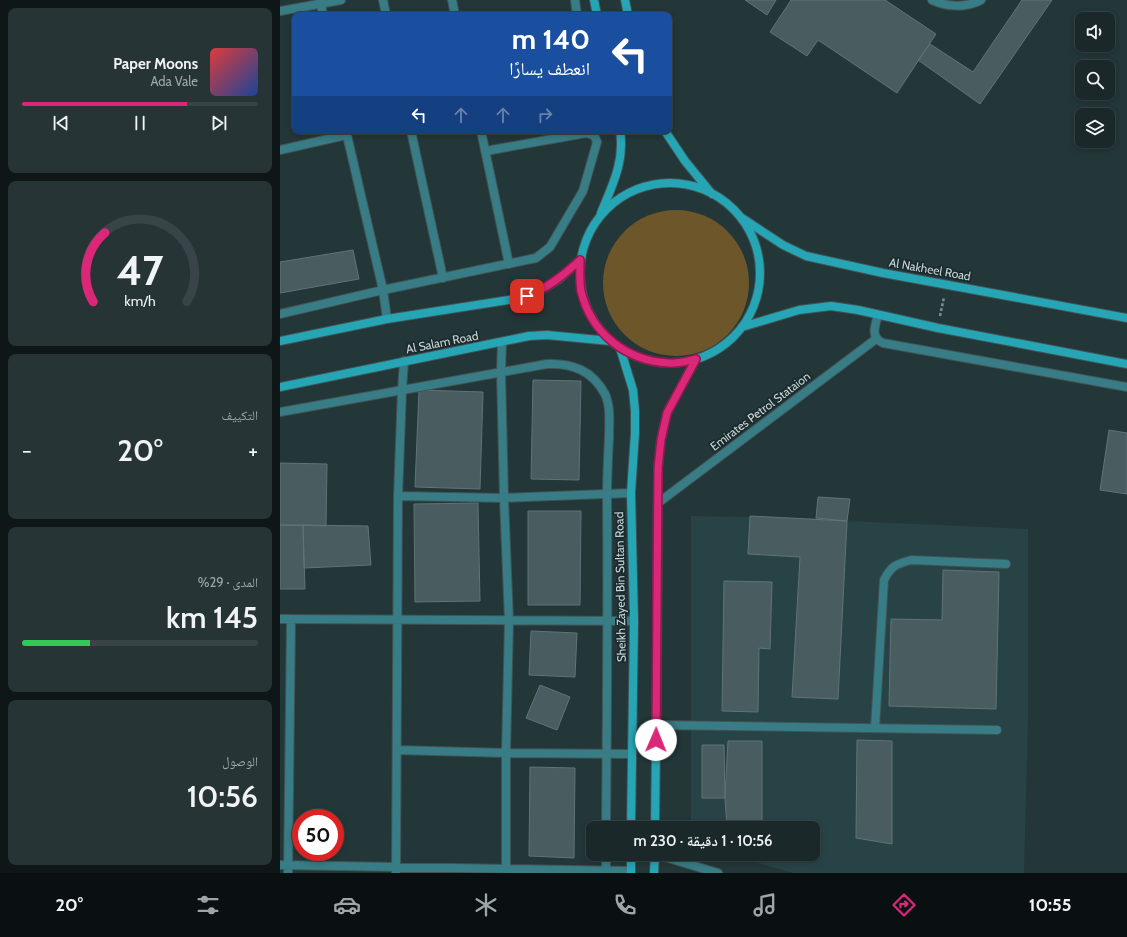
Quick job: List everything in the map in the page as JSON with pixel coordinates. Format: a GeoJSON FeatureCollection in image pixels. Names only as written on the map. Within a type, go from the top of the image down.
{"type":"FeatureCollection","features":[{"type":"Feature","properties":{"kind":"main road"},"geometry":{"type":"LineString","coordinates":[[594,0],[596,12]]}},
{"type":"Feature","properties":{"kind":"main road"},"geometry":{"type":"LineString","coordinates":[[625,0],[627,12]]}},
{"type":"Feature","properties":{"kind":"main road"},"geometry":{"type":"LineString","coordinates":[[620,134],[621,159],[617,175],[601,214],[591,228],[584,244],[580,260],[581,290],[591,318],[610,341],[620,348],[644,359],[670,363],[696,359],[722,347],[742,327],[754,306],[759,283],[759,259],[752,236],[739,216],[727,204],[713,194],[685,161],[667,134]]}},
{"type":"Feature","properties":{"kind":"main road"},"geometry":{"type":"LineString","coordinates":[[601,214],[624,195],[653,184],[684,184],[713,194]]}},
{"type":"Feature","properties":{"kind":"main road","name":"Al Nakheel Road"},"geometry":{"type":"LineString","coordinates":[[739,216],[783,245],[806,256],[883,273],[1127,318]]}},
{"type":"Feature","properties":{"kind":"main road"},"geometry":{"type":"LineString","coordinates":[[280,341],[387,320],[515,299],[538,292],[548,286],[559,279],[580,260]]}},
{"type":"Feature","properties":{"kind":"main road"},"geometry":{"type":"LineString","coordinates":[[742,327],[799,310],[831,306],[1127,364]]}},
{"type":"Feature","properties":{"kind":"main road","name":"Al Salam Road"},"geometry":{"type":"LineString","coordinates":[[280,386],[529,336],[547,335],[610,341]]}},
{"type":"Feature","properties":{"kind":"main road","name":"Sheikh Zayed Bin Sultan Road"},"geometry":{"type":"LineString","coordinates":[[620,348],[633,390],[635,411],[631,493],[634,620],[631,821]]}},
{"type":"Feature","properties":{"kind":"main road"},"geometry":{"type":"LineString","coordinates":[[655,821],[658,468],[661,440],[667,413],[696,359]]}},
{"type":"Feature","properties":{"kind":"main road"},"geometry":{"type":"LineString","coordinates":[[631,861],[631,872]]}},
{"type":"Feature","properties":{"kind":"main road"},"geometry":{"type":"LineString","coordinates":[[654,873],[655,861]]}},
{"type":"Feature","properties":{"kind":"street"},"geometry":{"type":"LineString","coordinates":[[280,11],[320,2],[341,0]]}},
{"type":"Feature","properties":{"kind":"street"},"geometry":{"type":"LineString","coordinates":[[383,0],[385,12]]}},
{"type":"Feature","properties":{"kind":"street"},"geometry":{"type":"LineString","coordinates":[[452,0],[454,12]]}},
{"type":"Feature","properties":{"kind":"street"},"geometry":{"type":"LineString","coordinates":[[575,0],[577,12]]}},
{"type":"Feature","properties":{"kind":"street"},"geometry":{"type":"LineString","coordinates":[[932,0],[939,4],[958,6],[981,0]]}},
{"type":"Feature","properties":{"kind":"street"},"geometry":{"type":"LineString","coordinates":[[320,2],[322,12]]}},
{"type":"Feature","properties":{"kind":"street"},"geometry":{"type":"LineString","coordinates":[[280,150],[342,134]]}},
{"type":"Feature","properties":{"kind":"street"},"geometry":{"type":"LineString","coordinates":[[346,134],[383,290],[387,320]]}},
{"type":"Feature","properties":{"kind":"street"},"geometry":{"type":"LineString","coordinates":[[412,134],[443,278]]}},
{"type":"Feature","properties":{"kind":"street"},"geometry":{"type":"LineString","coordinates":[[482,134],[509,264]]}},
{"type":"Feature","properties":{"kind":"street"},"geometry":{"type":"LineString","coordinates":[[486,151],[580,134]]}},
{"type":"Feature","properties":{"kind":"street"},"geometry":{"type":"LineString","coordinates":[[280,314],[383,290],[536,258],[550,247],[583,191],[598,142],[594,135],[590,134]]}},
{"type":"Feature","properties":{"kind":"street"},"geometry":{"type":"LineString","coordinates":[[878,315],[874,331],[876,339],[883,343],[1127,387]]}},
{"type":"Feature","properties":{"kind":"street","name":"Emirates Petrol Stataion"},"geometry":{"type":"LineString","coordinates":[[658,503],[876,339]]}},
{"type":"Feature","properties":{"kind":"street"},"geometry":{"type":"LineString","coordinates":[[502,342],[501,372],[504,498],[509,621],[506,753],[506,871]]}},
{"type":"Feature","properties":{"kind":"street"},"geometry":{"type":"LineString","coordinates":[[396,870],[398,496],[404,362]]}},
{"type":"Feature","properties":{"kind":"street"},"geometry":{"type":"LineString","coordinates":[[280,412],[547,364],[561,363],[575,366],[588,373],[598,383],[605,395],[609,409],[606,821]]}},
{"type":"Feature","properties":{"kind":"street"},"geometry":{"type":"LineString","coordinates":[[398,496],[504,498],[631,493]]}},
{"type":"Feature","properties":{"kind":"street"},"geometry":{"type":"LineString","coordinates":[[875,728],[884,580],[888,570],[898,564],[911,560],[1006,564]]}},
{"type":"Feature","properties":{"kind":"street"},"geometry":{"type":"LineString","coordinates":[[280,619],[509,621],[634,620]]}},
{"type":"Feature","properties":{"kind":"street"},"geometry":{"type":"LineString","coordinates":[[291,619],[285,867],[396,870],[631,872]]}},
{"type":"Feature","properties":{"kind":"street"},"geometry":{"type":"LineString","coordinates":[[657,725],[997,730]]}},
{"type":"Feature","properties":{"kind":"street"},"geometry":{"type":"LineString","coordinates":[[397,750],[632,754]]}},
{"type":"Feature","properties":{"kind":"street"},"geometry":{"type":"LineString","coordinates":[[606,861],[606,872]]}},
{"type":"Feature","properties":{"kind":"street"},"geometry":{"type":"LineString","coordinates":[[678,861],[718,873]]}},
{"type":"Feature","properties":{"kind":"path"},"geometry":{"type":"LineString","coordinates":[[938,328],[946,285]]}},
{"type":"Feature","properties":{"kind":"shaded area"},"geometry":{"type":"Polygon","coordinates":[[[669,210],[683,210],[711,218],[728,231],[741,248],[744,255],[748,269],[748,297],[744,311],[737,324],[728,335],[711,348],[704,351],[683,356],[669,356],[641,348],[624,335],[619,329],[608,311],[603,290],[603,276],[611,248],[624,231],[630,226],[648,215],[669,210]]]}},
{"type":"Feature","properties":{"kind":"shaded area"},"geometry":{"type":"Polygon","coordinates":[[[691,516],[816,518],[847,521],[1028,529],[1028,718],[1024,873],[793,873],[752,861],[820,861],[820,821],[691,821],[691,516]]]}},
{"type":"Feature","properties":{"kind":"building"},"geometry":{"type":"Polygon","coordinates":[[[745,0],[776,0],[767,15],[745,0]]]}},
{"type":"Feature","properties":{"kind":"building"},"geometry":{"type":"Polygon","coordinates":[[[791,0],[885,0],[936,34],[897,93],[818,40],[807,56],[770,32],[791,0]]]}},
{"type":"Feature","properties":{"kind":"building"},"geometry":{"type":"Polygon","coordinates":[[[1022,0],[1052,0],[980,104],[918,60],[930,44],[973,72],[1022,0]]]}},
{"type":"Feature","properties":{"kind":"building"},"geometry":{"type":"Polygon","coordinates":[[[353,250],[359,279],[280,293],[280,262],[353,250]]]}},
{"type":"Feature","properties":{"kind":"building"},"geometry":{"type":"Polygon","coordinates":[[[533,380],[581,381],[579,480],[531,479],[533,380]]]}},
{"type":"Feature","properties":{"kind":"building"},"geometry":{"type":"Polygon","coordinates":[[[419,390],[483,392],[480,489],[415,487],[419,390]]]}},
{"type":"Feature","properties":{"kind":"building"},"geometry":{"type":"Polygon","coordinates":[[[1109,430],[1127,433],[1127,494],[1100,490],[1109,430]]]}},
{"type":"Feature","properties":{"kind":"building"},"geometry":{"type":"Polygon","coordinates":[[[280,463],[327,464],[326,526],[280,525],[280,463]]]}},
{"type":"Feature","properties":{"kind":"building"},"geometry":{"type":"Polygon","coordinates":[[[818,497],[850,499],[847,521],[816,518],[818,497]]]}},
{"type":"Feature","properties":{"kind":"building"},"geometry":{"type":"Polygon","coordinates":[[[478,503],[480,601],[415,602],[414,504],[478,503]]]}},
{"type":"Feature","properties":{"kind":"building"},"geometry":{"type":"Polygon","coordinates":[[[528,511],[581,511],[580,605],[528,605],[528,511]]]}},
{"type":"Feature","properties":{"kind":"building"},"geometry":{"type":"Polygon","coordinates":[[[750,516],[847,521],[838,699],[792,697],[800,557],[748,554],[750,516]]]}},
{"type":"Feature","properties":{"kind":"building"},"geometry":{"type":"Polygon","coordinates":[[[280,525],[303,525],[305,589],[280,589],[280,525]]]}},
{"type":"Feature","properties":{"kind":"building"},"geometry":{"type":"Polygon","coordinates":[[[303,525],[368,526],[371,565],[304,568],[303,525]]]}},
{"type":"Feature","properties":{"kind":"building"},"geometry":{"type":"Polygon","coordinates":[[[943,570],[999,572],[996,709],[889,706],[891,619],[942,620],[943,570]]]}},
{"type":"Feature","properties":{"kind":"building"},"geometry":{"type":"Polygon","coordinates":[[[724,581],[772,582],[770,649],[759,648],[758,712],[722,711],[724,581]]]}},
{"type":"Feature","properties":{"kind":"building"},"geometry":{"type":"Polygon","coordinates":[[[531,631],[577,633],[575,677],[529,675],[531,631]]]}},
{"type":"Feature","properties":{"kind":"building"},"geometry":{"type":"Polygon","coordinates":[[[540,685],[570,697],[557,730],[526,718],[540,685]]]}},
{"type":"Feature","properties":{"kind":"building"},"geometry":{"type":"Polygon","coordinates":[[[857,740],[892,741],[892,844],[856,838],[857,740]]]}},
{"type":"Feature","properties":{"kind":"building"},"geometry":{"type":"Polygon","coordinates":[[[728,741],[762,741],[762,821],[727,821],[725,798],[728,741]]]}},
{"type":"Feature","properties":{"kind":"building"},"geometry":{"type":"Polygon","coordinates":[[[702,745],[724,745],[725,798],[702,798],[702,745]]]}},
{"type":"Feature","properties":{"kind":"building"},"geometry":{"type":"Polygon","coordinates":[[[530,767],[575,768],[574,858],[529,856],[530,767]]]}},
{"type":"Feature","properties":{"kind":"route"},"geometry":{"type":"LineString","coordinates":[[527,296],[538,292],[559,279],[580,260],[581,290],[591,318],[610,341],[620,348],[644,359],[670,363],[696,359],[667,413],[661,440],[658,468],[656,740]]}}]}
